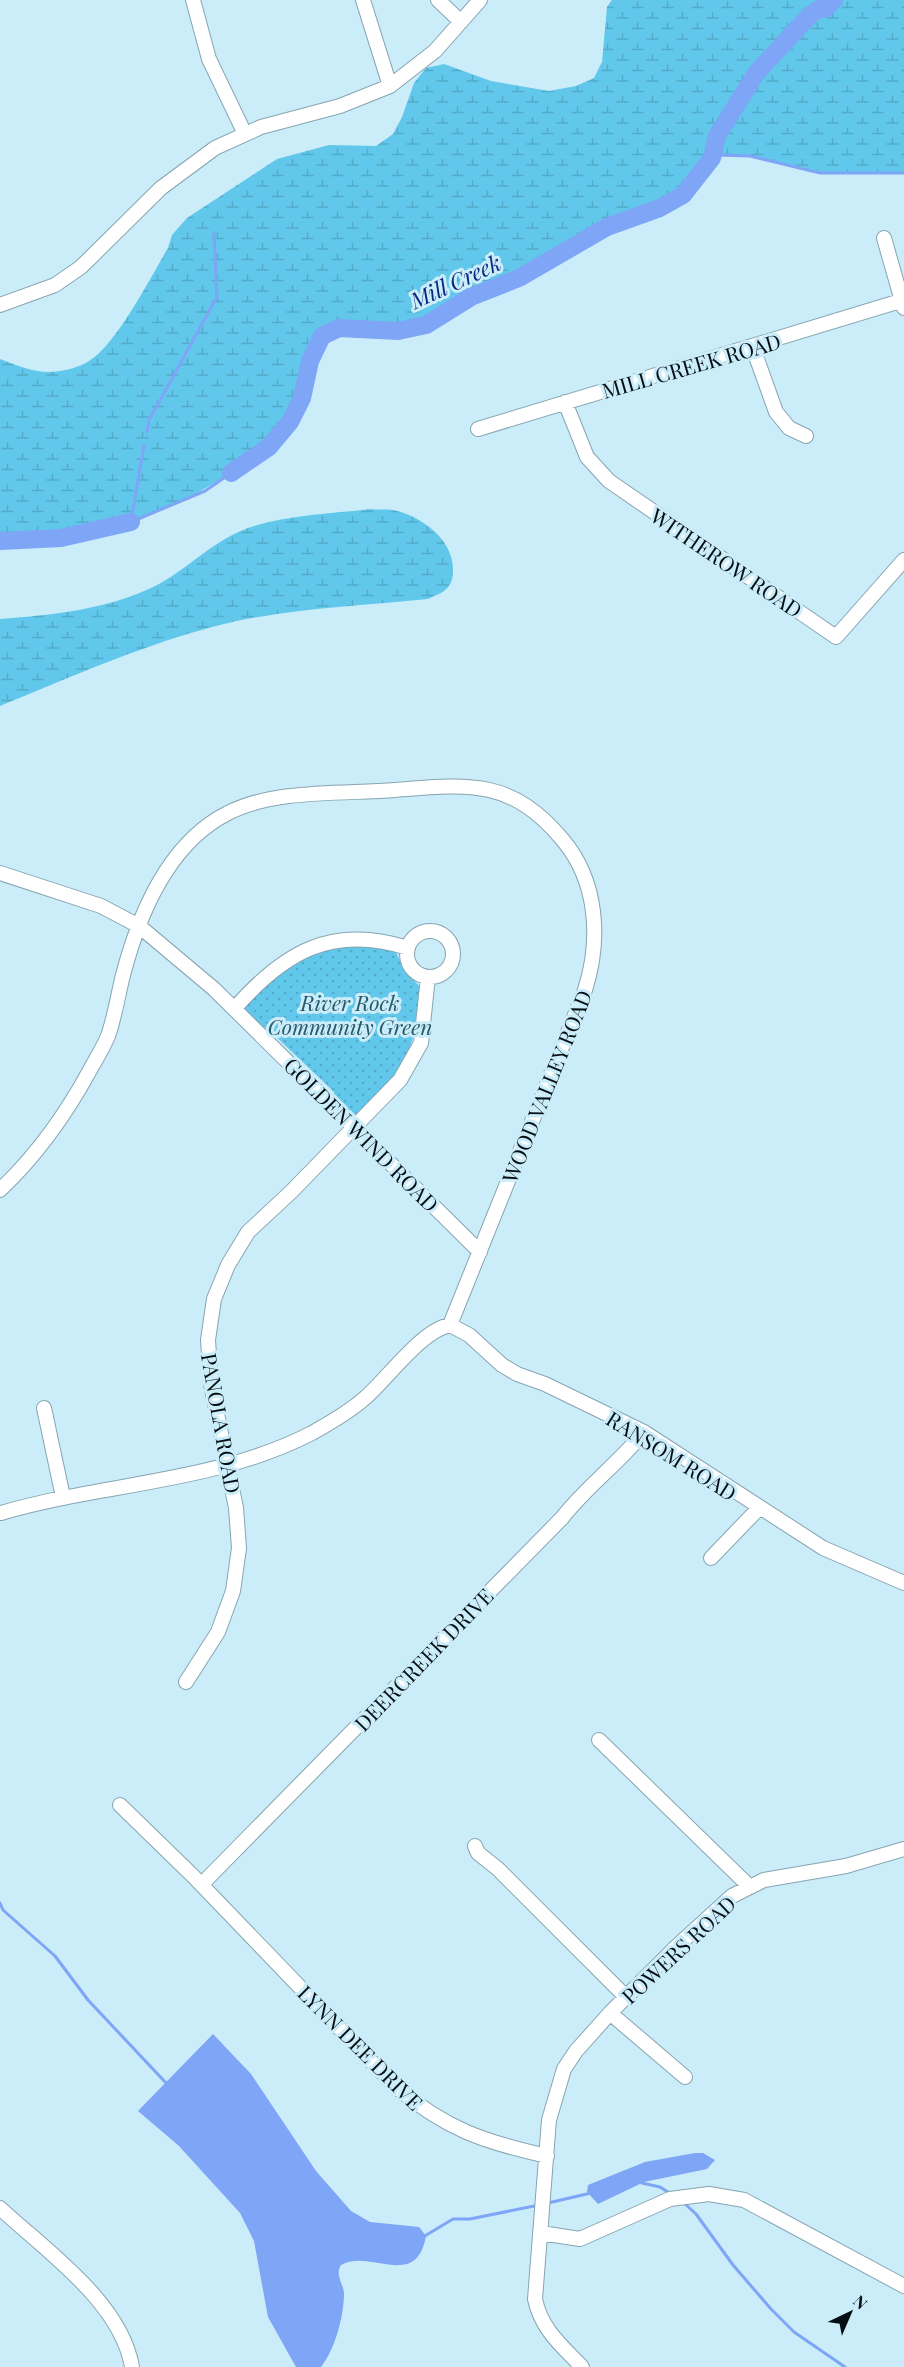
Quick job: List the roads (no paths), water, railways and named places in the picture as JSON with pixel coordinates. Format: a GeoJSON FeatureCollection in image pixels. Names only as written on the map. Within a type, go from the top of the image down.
{"type":"FeatureCollection","features":[{"type":"Feature","properties":{"kind":"street"},"geometry":{"type":"LineString","coordinates":[[193,0],[205,48],[245,134]]}},
{"type":"Feature","properties":{"kind":"street"},"geometry":{"type":"LineString","coordinates":[[363,0],[390,86]]}},
{"type":"Feature","properties":{"kind":"street"},"geometry":{"type":"LineString","coordinates":[[438,0],[461,21]]}},
{"type":"Feature","properties":{"kind":"street"},"geometry":{"type":"LineString","coordinates":[[0,304],[55,285],[81,267],[161,188],[215,148],[285,119],[340,105],[390,86],[435,51],[480,0]]}},
{"type":"Feature","properties":{"kind":"street"},"geometry":{"type":"LineString","coordinates":[[884,238],[903,303]]}},
{"type":"Feature","properties":{"kind":"street","name":"MILL CREEK ROAD"},"geometry":{"type":"LineString","coordinates":[[478,429],[903,303]]}},
{"type":"Feature","properties":{"kind":"street"},"geometry":{"type":"LineString","coordinates":[[753,348],[776,412],[789,428],[806,436]]}},
{"type":"Feature","properties":{"kind":"street","name":"WITHEROW ROAD"},"geometry":{"type":"LineString","coordinates":[[565,402],[587,456],[609,481],[836,638],[904,560]]}},
{"type":"Feature","properties":{"kind":"street","name":"WOOD VALLEY ROAD"},"geometry":{"type":"LineString","coordinates":[[139,926],[165,872],[190,840],[228,813],[274,798],[475,785],[511,797],[552,826],[581,869],[590,892],[595,937],[593,966],[480,1252],[447,1326]]}},
{"type":"Feature","properties":{"kind":"street","name":"GOLDEN WIND ROAD"},"geometry":{"type":"LineString","coordinates":[[0,873],[101,906],[139,926],[186,964],[234,1009],[480,1252]]}},
{"type":"Feature","properties":{"kind":"street"},"geometry":{"type":"LineString","coordinates":[[0,1190],[26,1165],[51,1134],[73,1102],[107,1038],[126,962],[139,926]]}},
{"type":"Feature","properties":{"kind":"street"},"geometry":{"type":"LineString","coordinates":[[426,931],[437,932],[449,941],[453,951],[450,966],[443,973],[428,977],[419,974],[411,967],[407,958],[408,948],[413,938],[426,931]]}},
{"type":"Feature","properties":{"kind":"street"},"geometry":{"type":"LineString","coordinates":[[234,1009],[278,966],[300,951],[350,939],[380,939],[408,948]]}},
{"type":"Feature","properties":{"kind":"street","name":"PANOLA ROAD"},"geometry":{"type":"LineString","coordinates":[[186,1682],[218,1632],[233,1591],[239,1548],[236,1508],[211,1384],[208,1340],[214,1299],[228,1265],[248,1233],[355,1127],[400,1080],[412,1062],[421,1043],[428,977]]}},
{"type":"Feature","properties":{"kind":"street"},"geometry":{"type":"LineString","coordinates":[[0,1513],[63,1497],[227,1466],[281,1447],[330,1422],[364,1398],[428,1336],[447,1326]]}},
{"type":"Feature","properties":{"kind":"street","name":"RANSOM ROAD"},"geometry":{"type":"LineString","coordinates":[[447,1326],[470,1335],[502,1365],[517,1374],[545,1384],[644,1432],[823,1548],[904,1583]]}},
{"type":"Feature","properties":{"kind":"street"},"geometry":{"type":"LineString","coordinates":[[45,1408],[63,1497]]}},
{"type":"Feature","properties":{"kind":"street","name":"DEERCREEK DRIVE"},"geometry":{"type":"LineString","coordinates":[[201,1884],[562,1518],[581,1493],[613,1466],[644,1432]]}},
{"type":"Feature","properties":{"kind":"street"},"geometry":{"type":"LineString","coordinates":[[711,1558],[759,1508]]}},
{"type":"Feature","properties":{"kind":"street"},"geometry":{"type":"LineString","coordinates":[[599,1740],[750,1887]]}},
{"type":"Feature","properties":{"kind":"street","name":"LYNN DEE DRIVE"},"geometry":{"type":"LineString","coordinates":[[120,1805],[201,1884],[395,2086],[424,2111],[455,2129],[482,2139],[547,2156]]}},
{"type":"Feature","properties":{"kind":"street"},"geometry":{"type":"LineString","coordinates":[[475,1846],[478,1853],[498,1869],[626,1997]]}},
{"type":"Feature","properties":{"kind":"street","name":"POWERS ROAD"},"geometry":{"type":"LineString","coordinates":[[547,2156],[549,2121],[554,2096],[564,2069],[610,2013],[732,1896],[764,1880],[846,1866],[904,1849]]}},
{"type":"Feature","properties":{"kind":"street"},"geometry":{"type":"LineString","coordinates":[[610,2013],[685,2077]]}},
{"type":"Feature","properties":{"kind":"street"},"geometry":{"type":"LineString","coordinates":[[547,2156],[542,2233],[535,2288],[538,2314],[547,2330],[582,2367]]}},
{"type":"Feature","properties":{"kind":"street"},"geometry":{"type":"LineString","coordinates":[[542,2233],[580,2239],[670,2199],[710,2194],[744,2200],[904,2286]]}},
{"type":"Feature","properties":{"kind":"street"},"geometry":{"type":"LineString","coordinates":[[0,2208],[99,2301],[110,2315],[130,2356],[132,2367]]}},
{"type":"Feature","properties":{"kind":"waterway","name":"Mill Creek"},"geometry":{"type":"LineString","coordinates":[[231,473],[269,447],[290,422],[302,398],[310,361],[322,336],[339,328],[398,331],[426,325],[471,297],[519,278],[607,227],[660,208],[683,195],[712,158],[717,136],[757,72],[810,15],[820,8],[825,9],[834,0]]}},
{"type":"Feature","properties":{"kind":"waterway"},"geometry":{"type":"LineString","coordinates":[[712,158],[717,155],[750,156],[820,173],[904,173]]}},
{"type":"Feature","properties":{"kind":"waterway"},"geometry":{"type":"LineString","coordinates":[[147,432],[149,420],[217,297],[214,233]]}},
{"type":"Feature","properties":{"kind":"waterway"},"geometry":{"type":"LineString","coordinates":[[131,522],[144,445]]}},
{"type":"Feature","properties":{"kind":"waterway","name":"Mill Creek"},"geometry":{"type":"LineString","coordinates":[[131,522],[205,491],[231,473]]}},
{"type":"Feature","properties":{"kind":"waterway","name":"Mill Creek"},"geometry":{"type":"LineString","coordinates":[[0,541],[61,538],[131,522]]}},
{"type":"Feature","properties":{"kind":"waterway"},"geometry":{"type":"LineString","coordinates":[[0,1903],[3,1910],[55,1956],[88,2000],[167,2084]]}},
{"type":"Feature","properties":{"kind":"waterway"},"geometry":{"type":"LineString","coordinates":[[642,2183],[660,2187],[671,2194]]}},
{"type":"Feature","properties":{"kind":"waterway"},"geometry":{"type":"LineString","coordinates":[[548,2203],[591,2193]]}},
{"type":"Feature","properties":{"kind":"waterway"},"geometry":{"type":"LineString","coordinates":[[684,2203],[696,2214],[733,2265],[771,2309],[794,2332],[845,2367]]}},
{"type":"Feature","properties":{"kind":"waterway"},"geometry":{"type":"LineString","coordinates":[[423,2237],[453,2219],[470,2219],[539,2205]]}},
{"type":"Feature","properties":{"kind":"park label","name":"River Rock Community Green"},"geometry":{"type":"Point","coordinates":[350,1014]}}]}
